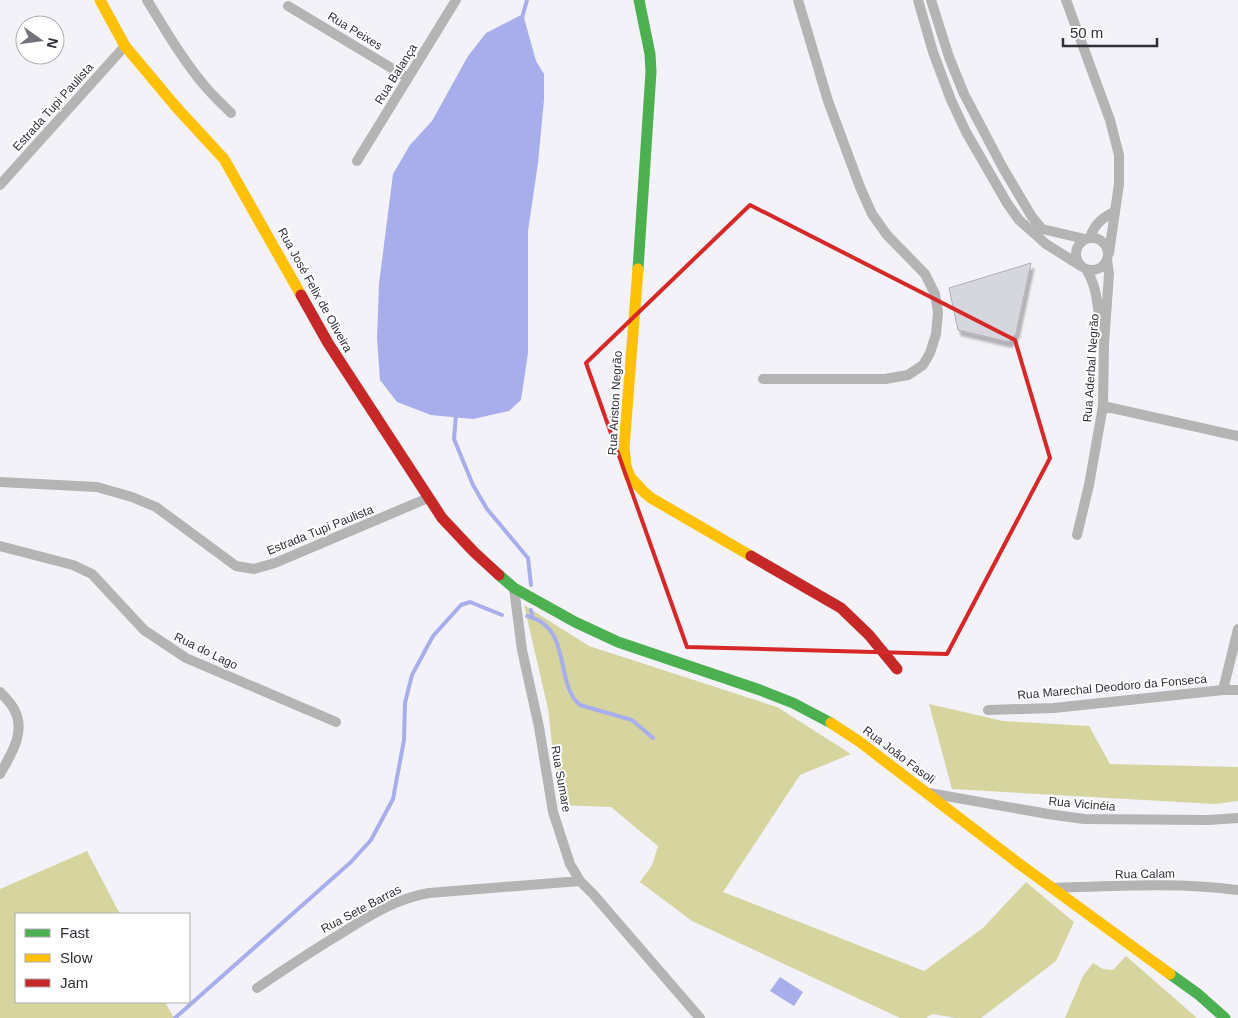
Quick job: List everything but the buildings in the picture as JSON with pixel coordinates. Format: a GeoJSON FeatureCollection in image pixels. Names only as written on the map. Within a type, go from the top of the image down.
{"type":"FeatureCollection","features":[{"type":"Feature","properties":{"kind":"main road","name":"Rua José Felix de Oliveira"},"geometry":{"type":"LineString","coordinates":[[100,0],[125,46],[177,108],[224,159],[328,343],[442,518],[474,552],[514,588]]}},
{"type":"Feature","properties":{"kind":"main road","name":"Rua Ariston Negrão"},"geometry":{"type":"LineString","coordinates":[[639,0],[650,54],[651,72],[624,448],[626,466],[633,483],[651,498],[840,608],[869,635],[897,669]]}},
{"type":"Feature","properties":{"kind":"main road","name":"Rua João Fasoli"},"geometry":{"type":"LineString","coordinates":[[514,588],[575,622],[618,642],[760,690],[794,703],[826,720],[860,742],[1052,888],[1150,958],[1225,1018]]}},
{"type":"Feature","properties":{"kind":"street"},"geometry":{"type":"LineString","coordinates":[[147,0],[179,52],[204,86],[231,113]]}},
{"type":"Feature","properties":{"kind":"street","name":"Rua Balança"},"geometry":{"type":"LineString","coordinates":[[357,161],[456,0]]}},
{"type":"Feature","properties":{"kind":"street"},"geometry":{"type":"LineString","coordinates":[[763,379],[885,379],[908,375],[923,365],[930,353],[938,319],[935,294],[925,274],[886,235],[872,214],[860,187],[828,101],[798,0]]}},
{"type":"Feature","properties":{"kind":"street"},"geometry":{"type":"LineString","coordinates":[[918,0],[933,52],[951,100],[966,132],[1007,203],[1019,220],[1070,261],[1093,270],[1099,269],[1108,257],[1106,245],[1103,241],[1099,238],[1087,238],[1042,229],[1032,217],[1003,168],[964,94],[949,57],[931,0]]}},
{"type":"Feature","properties":{"kind":"street","name":"Rua Aderbal Negrão"},"geometry":{"type":"LineString","coordinates":[[1066,0],[1116,138],[1120,169],[1108,257],[1109,274],[1104,344],[1103,406],[1091,477],[1077,535]]}},
{"type":"Feature","properties":{"kind":"street","name":"Rua Peixes"},"geometry":{"type":"LineString","coordinates":[[288,6],[408,78]]}},
{"type":"Feature","properties":{"kind":"street","name":"Estrada Tupi Paulista"},"geometry":{"type":"LineString","coordinates":[[0,185],[125,46]]}},
{"type":"Feature","properties":{"kind":"street"},"geometry":{"type":"LineString","coordinates":[[991,177],[1003,168]]}},
{"type":"Feature","properties":{"kind":"street"},"geometry":{"type":"LineString","coordinates":[[1104,344],[1093,280],[1076,257],[1076,251],[1080,242],[1087,238],[1098,222],[1114,212]]}},
{"type":"Feature","properties":{"kind":"street"},"geometry":{"type":"LineString","coordinates":[[1103,406],[1238,436]]}},
{"type":"Feature","properties":{"kind":"street","name":"Estrada Tupi Paulista"},"geometry":{"type":"LineString","coordinates":[[0,483],[97,488],[132,497],[156,507],[236,566],[254,569],[275,563],[428,498]]}},
{"type":"Feature","properties":{"kind":"street","name":"Rua do Lago"},"geometry":{"type":"LineString","coordinates":[[0,546],[73,565],[92,574],[144,630],[186,658],[336,722]]}},
{"type":"Feature","properties":{"kind":"street","name":"Rua Sumare"},"geometry":{"type":"LineString","coordinates":[[514,588],[522,650],[539,727],[553,812],[570,864],[580,881],[700,1018]]}},
{"type":"Feature","properties":{"kind":"street"},"geometry":{"type":"LineString","coordinates":[[1223,690],[1238,629]]}},
{"type":"Feature","properties":{"kind":"street","name":"Rua Marechal Deodoro da Fonseca"},"geometry":{"type":"LineString","coordinates":[[988,710],[1054,708],[1238,690]]}},
{"type":"Feature","properties":{"kind":"street"},"geometry":{"type":"LineString","coordinates":[[0,692],[16,711],[19,728],[15,747],[0,774]]}},
{"type":"Feature","properties":{"kind":"street","name":"Rua Vicinéia"},"geometry":{"type":"LineString","coordinates":[[926,792],[996,806],[1084,819],[1208,820],[1238,818]]}},
{"type":"Feature","properties":{"kind":"street","name":"Rua Sete Barras"},"geometry":{"type":"LineString","coordinates":[[257,988],[362,920],[397,901],[411,896],[580,881]]}},
{"type":"Feature","properties":{"kind":"street","name":"Rua Calam"},"geometry":{"type":"LineString","coordinates":[[1052,888],[1210,886],[1238,890]]}},
{"type":"Feature","properties":{"kind":"highlighted area"},"geometry":{"type":"Polygon","coordinates":[[[750,205],[1015,340],[1050,458],[947,654],[687,647],[586,363],[750,205]]]}},
{"type":"Feature","properties":{"kind":"shaded area"},"geometry":{"type":"Polygon","coordinates":[[[524,605],[589,646],[777,707],[851,754],[800,775],[723,892],[924,971],[983,928],[1026,882],[1074,922],[1056,961],[981,1018],[956,1018],[932,1014],[926,1018],[900,1018],[692,921],[640,882],[652,865],[658,846],[611,807],[559,805],[548,709],[524,605]]]}},
{"type":"Feature","properties":{"kind":"shaded area"},"geometry":{"type":"Polygon","coordinates":[[[929,704],[1003,721],[1089,726],[1110,764],[1238,767],[1238,801],[1215,804],[952,789],[929,704]]]}},
{"type":"Feature","properties":{"kind":"shaded area"},"geometry":{"type":"Polygon","coordinates":[[[87,851],[119,913],[15,913],[15,1003],[166,1003],[174,1018],[0,1018],[0,889],[87,851]]]}},
{"type":"Feature","properties":{"kind":"shaded area"},"geometry":{"type":"Polygon","coordinates":[[[1126,956],[1197,1018],[1065,1018],[1083,976],[1093,963],[1103,969],[1113,970],[1126,956]]]}},
{"type":"Feature","properties":{"kind":"water"},"geometry":{"type":"Polygon","coordinates":[[[523,14],[536,61],[544,74],[544,100],[538,163],[528,231],[528,353],[521,400],[509,411],[473,419],[431,415],[397,402],[380,380],[377,338],[379,284],[393,174],[410,145],[432,121],[468,56],[486,33],[523,14]]]}},
{"type":"Feature","properties":{"kind":"water"},"geometry":{"type":"Polygon","coordinates":[[[780,977],[803,992],[794,1006],[770,991],[780,977]]]}},
{"type":"Feature","properties":{"kind":"waterway"},"geometry":{"type":"LineString","coordinates":[[522,18],[527,0]]}},
{"type":"Feature","properties":{"kind":"waterway"},"geometry":{"type":"LineString","coordinates":[[456,415],[454,439],[473,485],[487,509],[528,558],[531,585]]}},
{"type":"Feature","properties":{"kind":"waterway"},"geometry":{"type":"LineString","coordinates":[[175,1018],[351,862],[371,840],[393,799],[404,740],[405,703],[412,675],[433,636],[461,605],[470,602],[502,615]]}},
{"type":"Feature","properties":{"kind":"waterway"},"geometry":{"type":"LineString","coordinates":[[531,610],[532,617]]}},
{"type":"Feature","properties":{"kind":"waterway"},"geometry":{"type":"LineString","coordinates":[[527,616],[541,622],[551,632],[557,643],[567,684],[572,696],[580,705],[632,720],[653,738]]}},
{"type":"Feature","properties":{"kind":"traffic: fast"},"geometry":{"type":"LineString","coordinates":[[638,269],[651,72],[650,54],[639,0]]}},
{"type":"Feature","properties":{"kind":"traffic: fast"},"geometry":{"type":"LineString","coordinates":[[499,575],[514,588],[575,622],[618,642],[760,690],[793,703],[831,723]]}},
{"type":"Feature","properties":{"kind":"traffic: fast"},"geometry":{"type":"LineString","coordinates":[[1170,974],[1198,994],[1225,1018]]}},
{"type":"Feature","properties":{"kind":"traffic: slow"},"geometry":{"type":"LineString","coordinates":[[100,0],[125,46],[177,108],[224,159],[301,295]]}},
{"type":"Feature","properties":{"kind":"traffic: slow"},"geometry":{"type":"LineString","coordinates":[[638,269],[624,448],[626,466],[630,477],[651,498],[751,556]]}},
{"type":"Feature","properties":{"kind":"traffic: slow"},"geometry":{"type":"LineString","coordinates":[[831,723],[860,742],[1018,863],[1170,974]]}},
{"type":"Feature","properties":{"kind":"traffic: jam"},"geometry":{"type":"LineString","coordinates":[[301,295],[328,343],[442,518],[499,575]]}},
{"type":"Feature","properties":{"kind":"traffic: jam"},"geometry":{"type":"LineString","coordinates":[[751,556],[841,608],[869,635],[897,669]]}}]}
